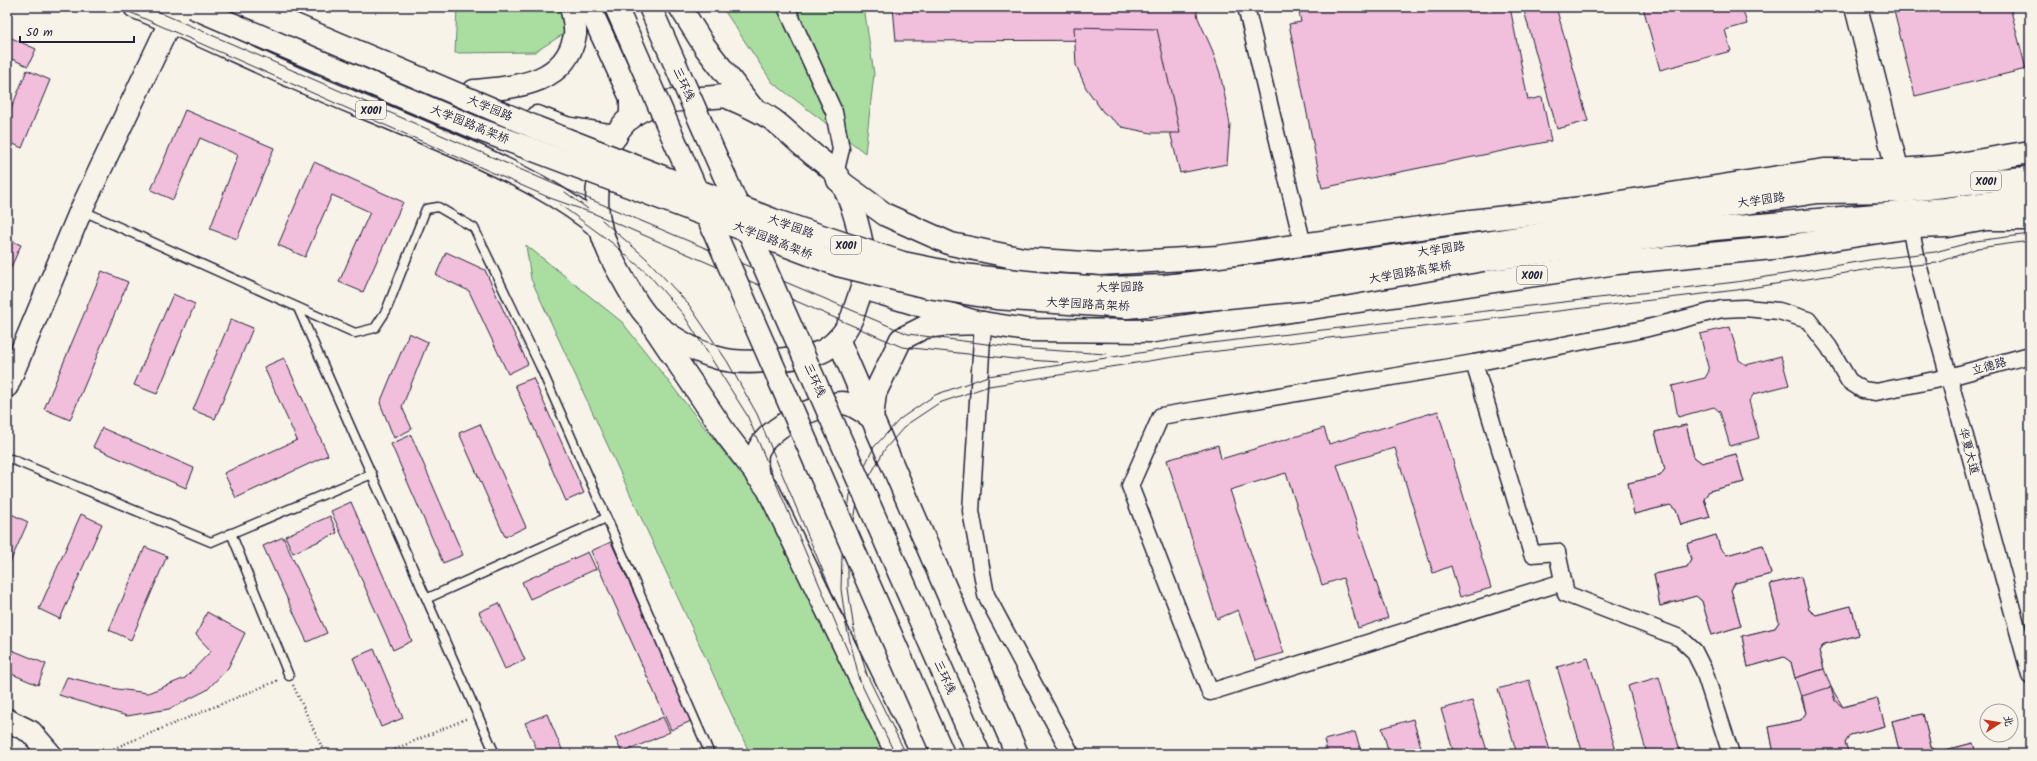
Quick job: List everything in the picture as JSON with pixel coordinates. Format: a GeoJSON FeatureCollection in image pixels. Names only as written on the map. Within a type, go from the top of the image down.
{"type":"FeatureCollection","features":[{"type":"Feature","properties":{"kind":"main road","name":"X001"},"geometry":{"type":"LineString","coordinates":[[135,7],[178,14],[264,66],[431,135],[540,186],[600,228]]}},
{"type":"Feature","properties":{"kind":"main road","name":"大学园路高架桥"},"geometry":{"type":"LineString","coordinates":[[192,7],[486,131],[838,264],[928,287],[996,298],[1127,307],[1329,287],[1481,252]]}},
{"type":"Feature","properties":{"kind":"main road","name":"大学园路"},"geometry":{"type":"LineString","coordinates":[[252,7],[537,128],[773,220],[903,263],[954,273],[1055,285],[1110,288],[1165,286],[1481,252],[1564,240],[1817,192],[1906,210]]}},
{"type":"Feature","properties":{"kind":"main road","name":"大学园路"},"geometry":{"type":"LineString","coordinates":[[276,7],[474,91],[566,128],[616,136]]}},
{"type":"Feature","properties":{"kind":"main road"},"geometry":{"type":"LineString","coordinates":[[474,91],[522,86],[544,77],[560,66],[570,51],[575,33],[572,7]]}},
{"type":"Feature","properties":{"kind":"main road"},"geometry":{"type":"LineString","coordinates":[[589,7],[631,98],[631,118]]}},
{"type":"Feature","properties":{"kind":"main road"},"geometry":{"type":"LineString","coordinates":[[616,7],[942,754]]}},
{"type":"Feature","properties":{"kind":"main road","name":"三环线"},"geometry":{"type":"LineString","coordinates":[[650,7],[979,754]]}},
{"type":"Feature","properties":{"kind":"main road"},"geometry":{"type":"LineString","coordinates":[[680,7],[705,47],[752,108]]}},
{"type":"Feature","properties":{"kind":"main road"},"geometry":{"type":"LineString","coordinates":[[1856,7],[1898,170],[1906,210]]}},
{"type":"Feature","properties":{"kind":"main road"},"geometry":{"type":"LineString","coordinates":[[7,386],[81,210],[178,14]]}},
{"type":"Feature","properties":{"kind":"main road"},"geometry":{"type":"LineString","coordinates":[[897,754],[768,490],[726,434],[646,315],[608,254],[600,228],[597,208],[597,190],[603,162],[622,124],[642,110],[672,102],[725,96],[752,108],[776,122],[837,177],[886,215],[951,244],[1023,259],[1100,264],[1218,257],[1489,219],[1582,208],[1824,170],[1898,170],[1941,166],[2030,152]]}},
{"type":"Feature","properties":{"kind":"main road"},"geometry":{"type":"LineString","coordinates":[[646,315],[665,331],[692,347],[718,359],[739,362],[790,359],[818,354],[834,344],[853,316],[863,288],[865,260],[861,236],[848,200],[837,177]]}},
{"type":"Feature","properties":{"kind":"main road","name":"大学园路"},"geometry":{"type":"LineString","coordinates":[[863,288],[938,312],[983,323],[1027,330],[1154,332],[1617,262],[1782,247],[1906,210],[1992,180],[2030,178]]}},
{"type":"Feature","properties":{"kind":"main road"},"geometry":{"type":"LineString","coordinates":[[1906,210],[1946,209],[2030,197]]}},
{"type":"Feature","properties":{"kind":"main road"},"geometry":{"type":"LineString","coordinates":[[1906,210],[1948,226],[1986,220],[2030,219]]}},
{"type":"Feature","properties":{"kind":"main road"},"geometry":{"type":"LineString","coordinates":[[1489,219],[1564,240],[1617,262]]}},
{"type":"Feature","properties":{"kind":"main road"},"geometry":{"type":"LineString","coordinates":[[872,418],[875,393],[901,339],[925,327],[949,324],[983,323]]}},
{"type":"Feature","properties":{"kind":"main road"},"geometry":{"type":"LineString","coordinates":[[838,339],[1017,754]]}},
{"type":"Feature","properties":{"kind":"main road"},"geometry":{"type":"LineString","coordinates":[[757,476],[757,453],[773,430],[788,421],[818,409],[842,403],[855,407],[872,418]]}},
{"type":"Feature","properties":{"kind":"main road"},"geometry":{"type":"LineString","coordinates":[[7,720],[31,732],[50,754]]}},
{"type":"Feature","properties":{"kind":"street"},"geometry":{"type":"LineString","coordinates":[[786,7],[834,112],[841,149],[837,177]]}},
{"type":"Feature","properties":{"kind":"street"},"geometry":{"type":"LineString","coordinates":[[1246,7],[1303,246]]}},
{"type":"Feature","properties":{"kind":"street","name":"华夏大道"},"geometry":{"type":"LineString","coordinates":[[1906,210],[1915,254],[2030,675]]}},
{"type":"Feature","properties":{"kind":"street","name":"立德路"},"geometry":{"type":"LineString","coordinates":[[1563,582],[1210,692],[1130,486],[1161,416],[1474,363],[1644,330],[1722,309],[1744,308],[1779,311],[1808,320],[1829,347],[1849,381],[1863,390],[1876,392],[1949,377],[2030,355]]}},
{"type":"Feature","properties":{"kind":"street"},"geometry":{"type":"LineString","coordinates":[[983,323],[971,511],[986,595],[1071,754]]}},
{"type":"Feature","properties":{"kind":"street"},"geometry":{"type":"LineString","coordinates":[[1474,363],[1532,554],[1557,552],[1566,594],[1680,638],[1694,651],[1704,670],[1731,754]]}},
{"type":"Feature","properties":{"kind":"lane"},"geometry":{"type":"LineString","coordinates":[[81,210],[355,333],[375,328],[386,311],[426,209],[438,207],[474,228],[540,366],[708,753]]}},
{"type":"Feature","properties":{"kind":"lane"},"geometry":{"type":"LineString","coordinates":[[298,308],[428,598],[495,754]]}},
{"type":"Feature","properties":{"kind":"lane"},"geometry":{"type":"LineString","coordinates":[[11,459],[211,542],[372,474]]}},
{"type":"Feature","properties":{"kind":"lane"},"geometry":{"type":"LineString","coordinates":[[428,598],[606,518]]}},
{"type":"Feature","properties":{"kind":"lane"},"geometry":{"type":"LineString","coordinates":[[231,533],[289,676]]}},
{"type":"Feature","properties":{"kind":"path"},"geometry":{"type":"LineString","coordinates":[[110,750],[289,676],[325,754]]}},
{"type":"Feature","properties":{"kind":"path"},"geometry":{"type":"LineString","coordinates":[[384,754],[478,713]]}},
{"type":"Feature","properties":{"kind":"green space"},"geometry":{"type":"Polygon","coordinates":[[[457,7],[606,7],[535,52],[455,53],[457,7]]]}},
{"type":"Feature","properties":{"kind":"green space"},"geometry":{"type":"Polygon","coordinates":[[[722,7],[864,7],[874,74],[865,153],[772,82],[722,7]]]}},
{"type":"Feature","properties":{"kind":"green space"},"geometry":{"type":"Polygon","coordinates":[[[526,245],[622,322],[734,465],[774,479],[894,754],[750,754],[531,279],[526,245]]]}},
{"type":"Feature","properties":{"kind":"building"},"geometry":{"type":"Polygon","coordinates":[[[893,7],[1196,7],[1198,18],[1211,47],[1220,73],[1226,102],[1230,125],[1227,164],[1180,173],[1148,40],[896,41],[893,7]]]}},
{"type":"Feature","properties":{"kind":"building"},"geometry":{"type":"Polygon","coordinates":[[[1298,7],[1510,7],[1528,100],[1542,97],[1551,141],[1322,188],[1289,24],[1301,22],[1298,7]]]}},
{"type":"Feature","properties":{"kind":"building"},"geometry":{"type":"Polygon","coordinates":[[[1523,7],[1556,7],[1588,121],[1557,129],[1523,7]]]}},
{"type":"Feature","properties":{"kind":"building"},"geometry":{"type":"Polygon","coordinates":[[[1643,7],[1742,7],[1747,24],[1725,30],[1731,51],[1660,70],[1643,7]]]}},
{"type":"Feature","properties":{"kind":"building"},"geometry":{"type":"Polygon","coordinates":[[[1893,7],[2010,7],[2026,69],[1915,96],[1893,7]]]}},
{"type":"Feature","properties":{"kind":"building"},"geometry":{"type":"Polygon","coordinates":[[[1074,27],[1157,29],[1180,133],[1151,133],[1122,127],[1103,112],[1086,88],[1076,65],[1074,27]]]}},
{"type":"Feature","properties":{"kind":"building"},"geometry":{"type":"Polygon","coordinates":[[[7,36],[36,49],[28,66],[7,57],[7,36]]]}},
{"type":"Feature","properties":{"kind":"building"},"geometry":{"type":"Polygon","coordinates":[[[27,70],[50,80],[22,148],[7,141],[7,119],[27,70]]]}},
{"type":"Feature","properties":{"kind":"building"},"geometry":{"type":"Polygon","coordinates":[[[185,110],[274,148],[237,239],[210,229],[238,155],[200,138],[173,200],[151,190],[185,110]]]}},
{"type":"Feature","properties":{"kind":"building"},"geometry":{"type":"Polygon","coordinates":[[[314,162],[403,202],[363,292],[339,282],[370,212],[332,195],[305,257],[278,245],[314,162]]]}},
{"type":"Feature","properties":{"kind":"building"},"geometry":{"type":"Polygon","coordinates":[[[7,239],[21,245],[7,276],[7,239]]]}},
{"type":"Feature","properties":{"kind":"building"},"geometry":{"type":"Polygon","coordinates":[[[446,252],[485,270],[528,364],[508,374],[469,291],[436,275],[446,252]]]}},
{"type":"Feature","properties":{"kind":"building"},"geometry":{"type":"Polygon","coordinates":[[[102,271],[128,282],[70,420],[44,409],[102,271]]]}},
{"type":"Feature","properties":{"kind":"building"},"geometry":{"type":"Polygon","coordinates":[[[173,294],[195,304],[157,394],[134,385],[173,294]]]}},
{"type":"Feature","properties":{"kind":"building"},"geometry":{"type":"Polygon","coordinates":[[[231,319],[253,328],[215,419],[193,410],[231,319]]]}},
{"type":"Feature","properties":{"kind":"building"},"geometry":{"type":"Polygon","coordinates":[[[1730,327],[1739,360],[1746,365],[1781,356],[1789,385],[1754,394],[1749,401],[1759,438],[1730,446],[1720,412],[1714,407],[1678,417],[1672,386],[1705,378],[1709,371],[1700,334],[1730,327]]]}},
{"type":"Feature","properties":{"kind":"building"},"geometry":{"type":"Polygon","coordinates":[[[409,333],[428,342],[402,407],[412,429],[394,438],[380,403],[409,333]]]}},
{"type":"Feature","properties":{"kind":"building"},"geometry":{"type":"Polygon","coordinates":[[[284,358],[328,455],[236,498],[224,473],[297,440],[264,367],[284,358]]]}},
{"type":"Feature","properties":{"kind":"building"},"geometry":{"type":"Polygon","coordinates":[[[533,378],[584,493],[566,501],[515,385],[533,378]]]}},
{"type":"Feature","properties":{"kind":"building"},"geometry":{"type":"Polygon","coordinates":[[[1438,411],[1491,588],[1460,597],[1451,566],[1433,573],[1395,448],[1337,465],[1388,618],[1358,628],[1343,578],[1322,585],[1286,473],[1230,490],[1284,653],[1255,661],[1238,610],[1217,619],[1167,460],[1218,445],[1221,459],[1324,428],[1329,444],[1438,411]]]}},
{"type":"Feature","properties":{"kind":"building"},"geometry":{"type":"Polygon","coordinates":[[[480,424],[526,527],[505,537],[459,433],[480,424]]]}},
{"type":"Feature","properties":{"kind":"building"},"geometry":{"type":"Polygon","coordinates":[[[1686,425],[1694,457],[1702,463],[1736,454],[1744,482],[1709,491],[1704,499],[1710,517],[1681,525],[1676,510],[1670,505],[1634,514],[1628,483],[1660,476],[1665,469],[1655,432],[1686,425]]]}},
{"type":"Feature","properties":{"kind":"building"},"geometry":{"type":"Polygon","coordinates":[[[1686,425],[1694,457],[1702,463],[1736,454],[1744,482],[1709,491],[1704,499],[1710,517],[1681,525],[1676,510],[1670,505],[1634,514],[1628,483],[1660,476],[1665,469],[1655,432],[1686,425]]]}},
{"type":"Feature","properties":{"kind":"building"},"geometry":{"type":"Polygon","coordinates":[[[102,428],[194,468],[186,488],[93,447],[102,428]]]}},
{"type":"Feature","properties":{"kind":"building"},"geometry":{"type":"Polygon","coordinates":[[[411,435],[463,555],[443,563],[391,444],[411,435]]]}},
{"type":"Feature","properties":{"kind":"building"},"geometry":{"type":"Polygon","coordinates":[[[351,502],[412,641],[393,650],[331,511],[351,502]]]}},
{"type":"Feature","properties":{"kind":"building"},"geometry":{"type":"Polygon","coordinates":[[[7,512],[28,522],[7,569],[7,512]]]}},
{"type":"Feature","properties":{"kind":"building"},"geometry":{"type":"Polygon","coordinates":[[[81,514],[102,524],[60,619],[39,609],[81,514]]]}},
{"type":"Feature","properties":{"kind":"building"},"geometry":{"type":"Polygon","coordinates":[[[330,516],[337,533],[293,553],[285,536],[330,516]]]}},
{"type":"Feature","properties":{"kind":"building"},"geometry":{"type":"Polygon","coordinates":[[[1716,535],[1720,548],[1727,555],[1763,545],[1771,574],[1735,583],[1731,590],[1741,626],[1712,635],[1702,601],[1696,596],[1660,606],[1654,574],[1687,567],[1691,560],[1687,544],[1716,535]]]}},
{"type":"Feature","properties":{"kind":"building"},"geometry":{"type":"Polygon","coordinates":[[[1716,535],[1720,548],[1727,555],[1763,545],[1771,574],[1735,583],[1731,590],[1741,626],[1712,635],[1702,601],[1696,596],[1660,606],[1654,574],[1687,567],[1691,560],[1687,544],[1716,535]]]}},
{"type":"Feature","properties":{"kind":"building"},"geometry":{"type":"Polygon","coordinates":[[[283,537],[327,633],[307,642],[263,546],[283,537]]]}},
{"type":"Feature","properties":{"kind":"building"},"geometry":{"type":"Polygon","coordinates":[[[611,542],[691,721],[671,730],[591,551],[611,542]]]}},
{"type":"Feature","properties":{"kind":"building"},"geometry":{"type":"Polygon","coordinates":[[[145,547],[167,556],[131,640],[109,630],[145,547]]]}},
{"type":"Feature","properties":{"kind":"building"},"geometry":{"type":"Polygon","coordinates":[[[588,552],[596,569],[530,599],[522,582],[588,552]]]}},
{"type":"Feature","properties":{"kind":"building"},"geometry":{"type":"Polygon","coordinates":[[[1801,577],[1809,610],[1816,615],[1851,606],[1859,635],[1824,644],[1819,651],[1824,669],[1795,678],[1791,662],[1784,657],[1748,667],[1742,636],[1775,628],[1779,622],[1770,584],[1801,577]]]}},
{"type":"Feature","properties":{"kind":"building"},"geometry":{"type":"Polygon","coordinates":[[[1801,577],[1809,610],[1816,615],[1851,606],[1859,635],[1824,644],[1819,651],[1824,669],[1795,678],[1791,662],[1784,657],[1748,667],[1742,636],[1775,628],[1779,622],[1770,584],[1801,577]]]}},
{"type":"Feature","properties":{"kind":"building"},"geometry":{"type":"Polygon","coordinates":[[[499,603],[525,660],[505,669],[479,612],[499,603]]]}},
{"type":"Feature","properties":{"kind":"building"},"geometry":{"type":"Polygon","coordinates":[[[207,612],[245,633],[228,668],[207,690],[169,709],[127,716],[59,695],[67,677],[117,689],[148,693],[185,678],[211,651],[196,635],[207,612]]]}},
{"type":"Feature","properties":{"kind":"building"},"geometry":{"type":"Polygon","coordinates":[[[7,648],[46,664],[38,685],[7,672],[7,648]]]}},
{"type":"Feature","properties":{"kind":"building"},"geometry":{"type":"Polygon","coordinates":[[[374,649],[403,718],[381,727],[353,658],[374,649]]]}},
{"type":"Feature","properties":{"kind":"building"},"geometry":{"type":"Polygon","coordinates":[[[1588,658],[1617,754],[1583,754],[1557,667],[1588,658]]]}},
{"type":"Feature","properties":{"kind":"building"},"geometry":{"type":"Polygon","coordinates":[[[1824,669],[1831,687],[1843,707],[1877,698],[1885,726],[1850,735],[1845,743],[1849,754],[1817,754],[1811,749],[1791,754],[1774,754],[1769,727],[1801,720],[1806,713],[1795,678],[1824,669]]]}},
{"type":"Feature","properties":{"kind":"building"},"geometry":{"type":"Polygon","coordinates":[[[1659,677],[1681,754],[1647,754],[1628,686],[1659,677]]]}},
{"type":"Feature","properties":{"kind":"building"},"geometry":{"type":"Polygon","coordinates":[[[1529,680],[1551,754],[1517,754],[1498,689],[1529,680]]]}},
{"type":"Feature","properties":{"kind":"building"},"geometry":{"type":"Polygon","coordinates":[[[1831,687],[1835,701],[1843,707],[1877,698],[1885,726],[1850,735],[1845,743],[1849,754],[1817,754],[1811,749],[1791,754],[1774,754],[1769,727],[1801,720],[1806,713],[1802,696],[1831,687]]]}},
{"type":"Feature","properties":{"kind":"building"},"geometry":{"type":"Polygon","coordinates":[[[1472,701],[1488,754],[1454,754],[1441,709],[1472,701]]]}},
{"type":"Feature","properties":{"kind":"building"},"geometry":{"type":"Polygon","coordinates":[[[547,714],[564,754],[539,754],[525,723],[547,714]]]}},
{"type":"Feature","properties":{"kind":"building"},"geometry":{"type":"Polygon","coordinates":[[[1923,714],[1931,747],[1938,752],[1973,743],[1976,754],[1900,754],[1892,721],[1923,714]]]}},
{"type":"Feature","properties":{"kind":"building"},"geometry":{"type":"Polygon","coordinates":[[[1923,714],[1931,747],[1938,752],[1973,743],[1976,754],[1900,754],[1892,721],[1923,714]]]}},
{"type":"Feature","properties":{"kind":"building"},"geometry":{"type":"Polygon","coordinates":[[[663,717],[670,732],[622,753],[615,738],[663,717]]]}},
{"type":"Feature","properties":{"kind":"building"},"geometry":{"type":"Polygon","coordinates":[[[1413,719],[1423,754],[1389,754],[1382,728],[1413,719]]]}},
{"type":"Feature","properties":{"kind":"building"},"geometry":{"type":"Polygon","coordinates":[[[1355,732],[1362,754],[1328,754],[1324,740],[1355,732]]]}},
{"type":"Feature","properties":{"kind":"tram line"},"geometry":{"type":"LineString","coordinates":[[118,7],[550,198],[595,214],[902,347],[1058,362]]}},
{"type":"Feature","properties":{"kind":"tram line"},"geometry":{"type":"LineString","coordinates":[[147,7],[554,184],[908,334],[1018,348],[1106,354]]}},
{"type":"Feature","properties":{"kind":"tram line"},"geometry":{"type":"LineString","coordinates":[[565,192],[588,209]]}},
{"type":"Feature","properties":{"kind":"tram line"},"geometry":{"type":"LineString","coordinates":[[559,204],[611,242],[649,275],[683,314],[747,415],[849,654]]}},
{"type":"Feature","properties":{"kind":"tram line"},"geometry":{"type":"LineString","coordinates":[[602,220],[646,258],[689,305],[727,361],[757,414],[841,614]]}},
{"type":"Feature","properties":{"kind":"tram line"},"geometry":{"type":"LineString","coordinates":[[860,681],[846,625],[841,589],[842,555],[850,495],[874,447],[900,419],[935,395],[988,376],[1185,346],[1736,282],[1869,260],[1935,252],[1976,241],[2030,234]]}},
{"type":"Feature","properties":{"kind":"tram line"},"geometry":{"type":"LineString","coordinates":[[867,675],[854,630],[848,588],[848,556],[858,497],[885,449],[906,425],[939,403],[989,386],[1193,354],[1737,290],[1871,269],[1937,263],[1978,248],[2030,241]]}},
{"type":"Feature","properties":{"kind":"tram line"},"geometry":{"type":"LineString","coordinates":[[865,671],[906,754]]}},
{"type":"Feature","properties":{"kind":"tram line"},"geometry":{"type":"LineString","coordinates":[[858,677],[895,754]]}}]}
